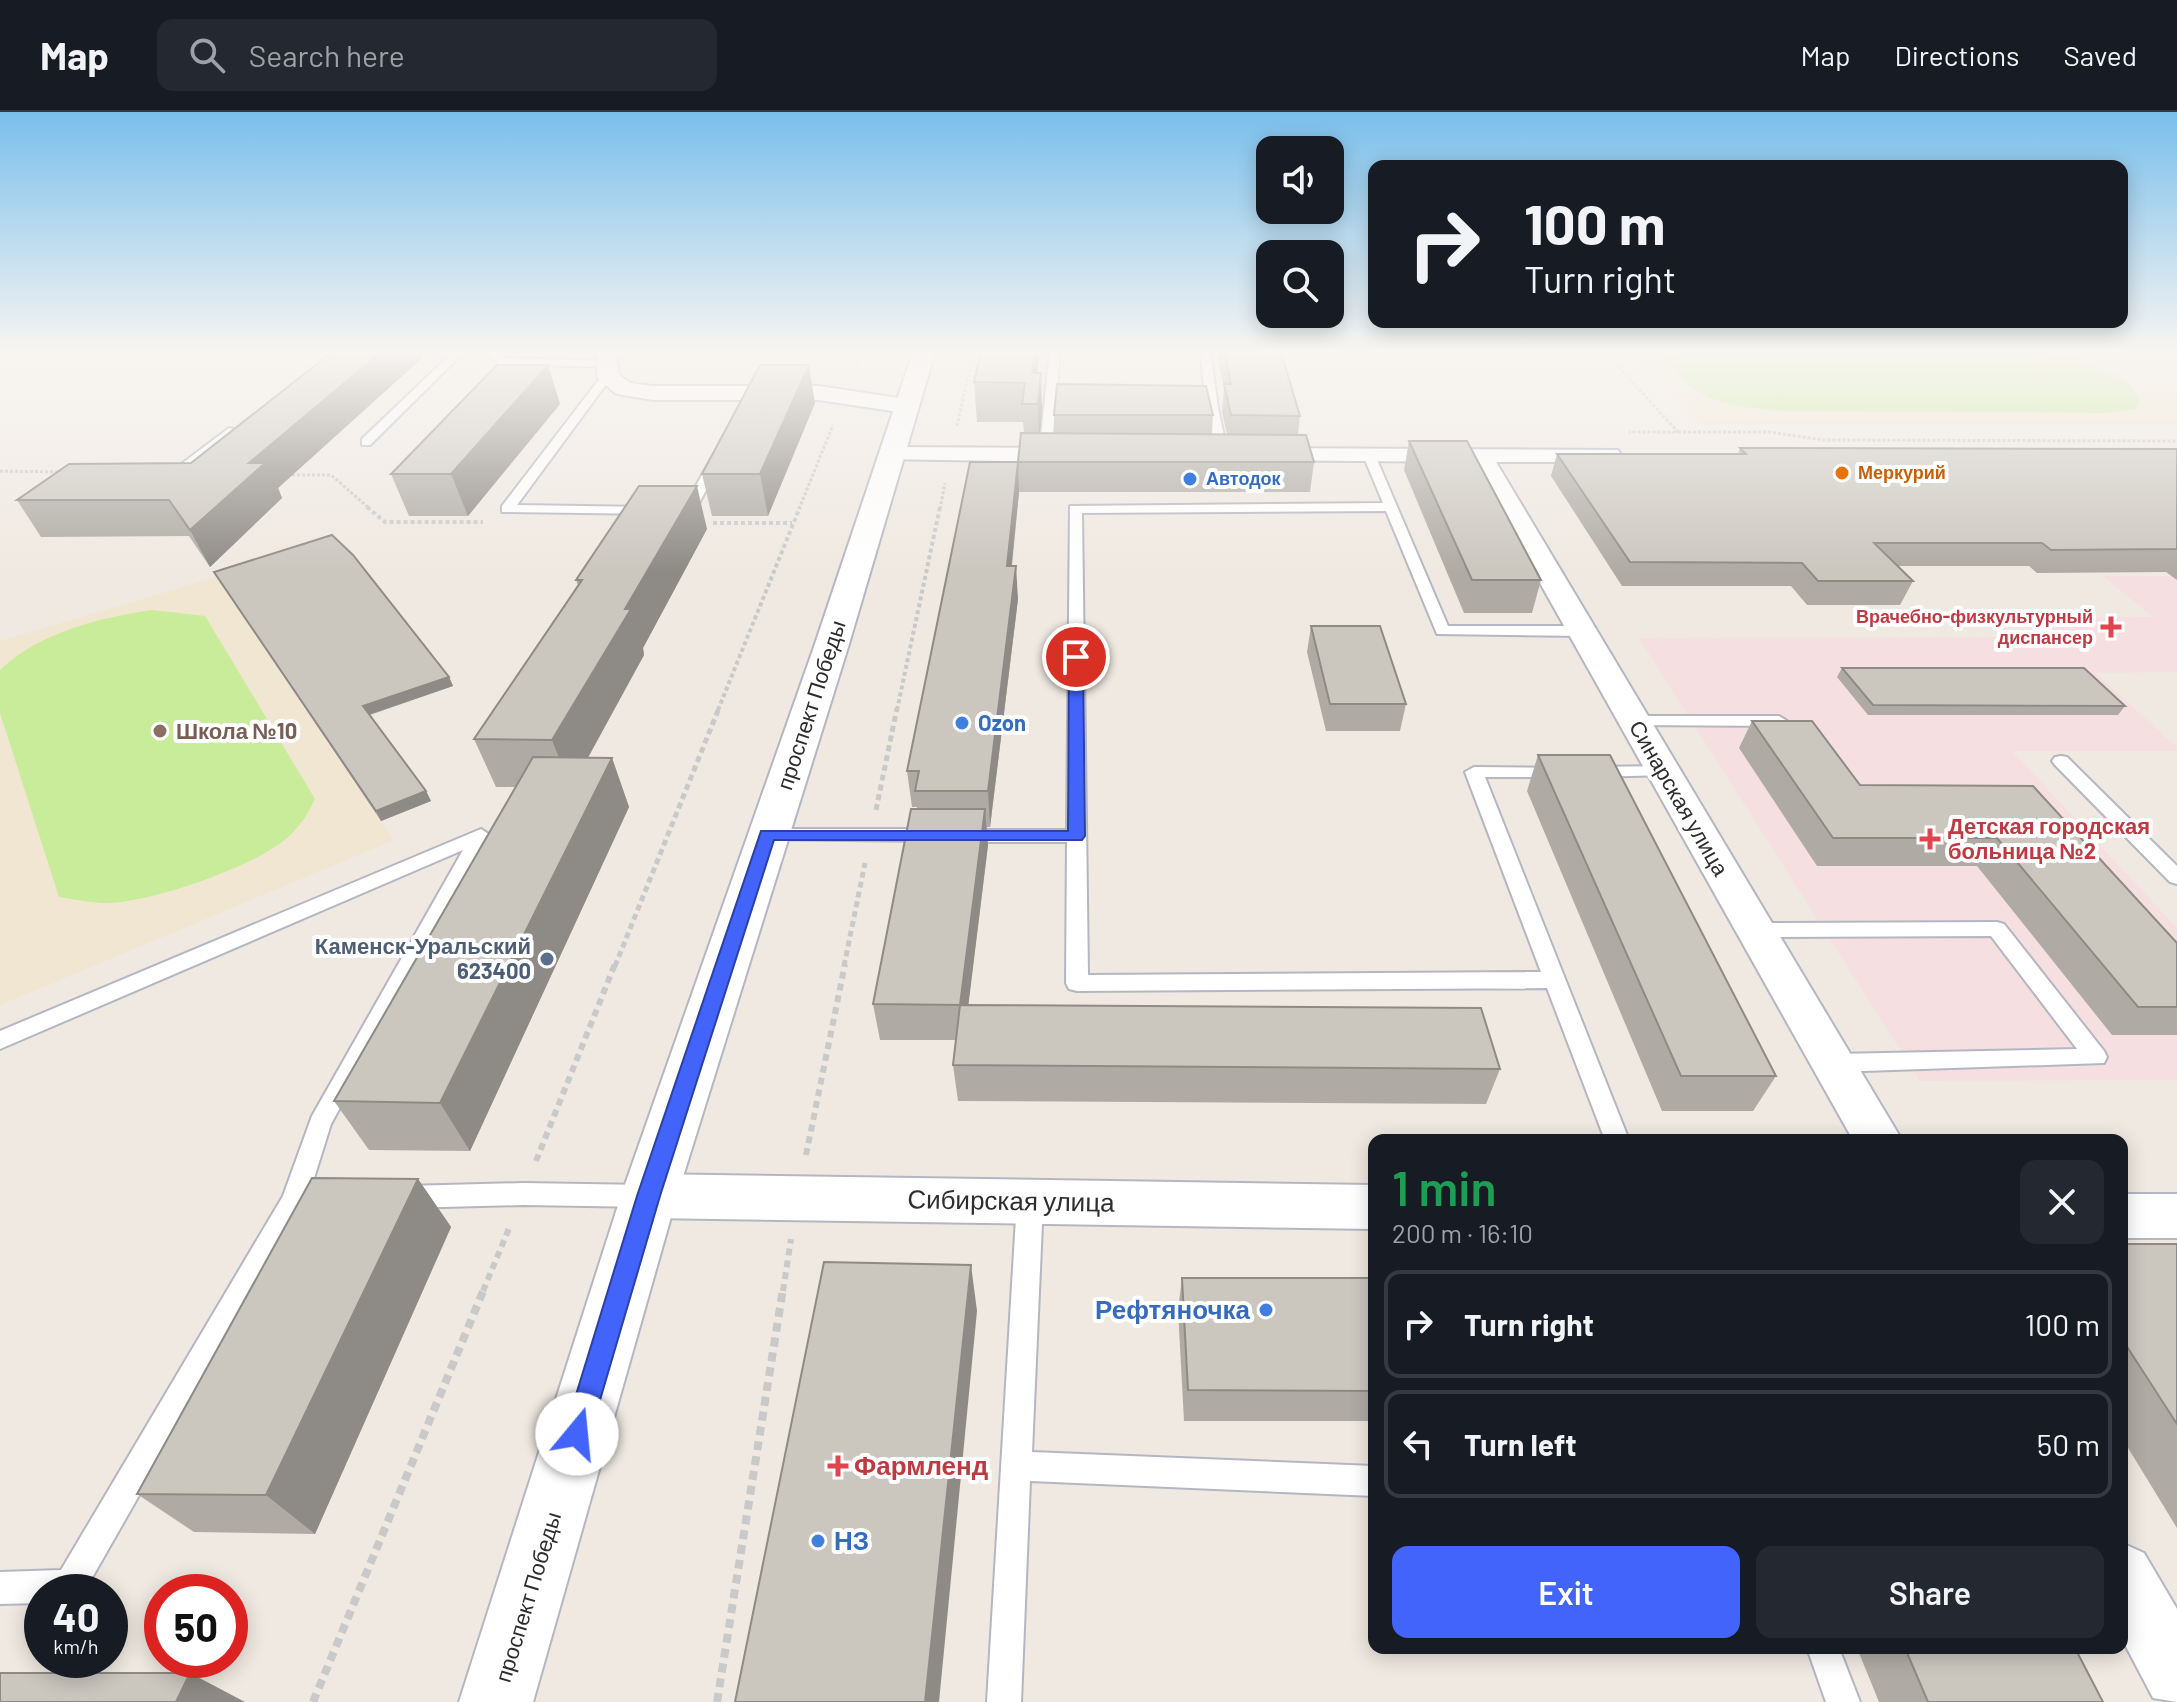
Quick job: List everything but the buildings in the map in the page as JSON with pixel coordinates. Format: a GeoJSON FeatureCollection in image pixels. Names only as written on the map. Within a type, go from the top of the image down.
{"type":"FeatureCollection","features":[{"type":"Feature","properties":{"kind":"main road","name":"проспект Победы"},"geometry":{"type":"LineString","coordinates":[[496,1702],[649,1196],[900,423]]}},
{"type":"Feature","properties":{"kind":"street"},"geometry":{"type":"LineString","coordinates":[[891,454],[1090,455]]}},
{"type":"Feature","properties":{"kind":"street"},"geometry":{"type":"LineString","coordinates":[[1193,455],[1635,455]]}},
{"type":"Feature","properties":{"kind":"street","name":"Синарская улица"},"geometry":{"type":"LineString","coordinates":[[1480,455],[1875,1134]]}},
{"type":"Feature","properties":{"kind":"street","name":"Сибирская улица"},"geometry":{"type":"LineString","coordinates":[[649,1196],[1368,1207]]}},
{"type":"Feature","properties":{"kind":"street"},"geometry":{"type":"LineString","coordinates":[[2128,1216],[2177,1216]]}},
{"type":"Feature","properties":{"kind":"street"},"geometry":{"type":"LineString","coordinates":[[2128,1586],[2177,1674]]}},
{"type":"Feature","properties":{"kind":"lane"},"geometry":{"type":"LineString","coordinates":[[366,442],[385,423]]}},
{"type":"Feature","properties":{"kind":"lane"},"geometry":{"type":"LineString","coordinates":[[565,423],[507,509],[658,511]]}},
{"type":"Feature","properties":{"kind":"lane"},"geometry":{"type":"LineString","coordinates":[[1045,455],[1048,423]]}},
{"type":"Feature","properties":{"kind":"lane"},"geometry":{"type":"LineString","coordinates":[[1215,423],[1222,455]]}},
{"type":"Feature","properties":{"kind":"lane"},"geometry":{"type":"LineString","coordinates":[[176,474],[238,426]]}},
{"type":"Feature","properties":{"kind":"lane"},"geometry":{"type":"LineString","coordinates":[[673,511],[688,511],[723,446]]}},
{"type":"Feature","properties":{"kind":"lane"},"geometry":{"type":"LineString","coordinates":[[1369,455],[1442,631],[1582,631]]}},
{"type":"Feature","properties":{"kind":"lane"},"geometry":{"type":"LineString","coordinates":[[1391,507],[1075,509],[1077,983],[1554,980]]}},
{"type":"Feature","properties":{"kind":"lane"},"geometry":{"type":"LineString","coordinates":[[1635,721],[1804,721]]}},
{"type":"Feature","properties":{"kind":"lane"},"geometry":{"type":"LineString","coordinates":[[2061,761],[2177,877]]}},
{"type":"Feature","properties":{"kind":"lane"},"geometry":{"type":"LineString","coordinates":[[1615,1134],[1474,772],[1664,771]]}},
{"type":"Feature","properties":{"kind":"lane"},"geometry":{"type":"LineString","coordinates":[[0,1040],[481,835],[320,1123],[294,1200],[70,1586],[0,1588]]}},
{"type":"Feature","properties":{"kind":"lane"},"geometry":{"type":"LineString","coordinates":[[767,835],[1076,836]]}},
{"type":"Feature","properties":{"kind":"lane"},"geometry":{"type":"LineString","coordinates":[[1756,930],[1997,929],[2096,1057],[1834,1063]]}},
{"type":"Feature","properties":{"kind":"lane"},"geometry":{"type":"LineString","coordinates":[[386,1198],[523,1194],[649,1196]]}},
{"type":"Feature","properties":{"kind":"lane"},"geometry":{"type":"LineString","coordinates":[[294,1200],[325,1199]]}},
{"type":"Feature","properties":{"kind":"lane"},"geometry":{"type":"LineString","coordinates":[[1004,1702],[1030,1201]]}},
{"type":"Feature","properties":{"kind":"lane"},"geometry":{"type":"LineString","coordinates":[[1016,1466],[1368,1481]]}},
{"type":"Feature","properties":{"kind":"lane"},"geometry":{"type":"LineString","coordinates":[[1825,1654],[1843,1702]]}},
{"type":"Feature","properties":{"kind":"path"},"geometry":{"type":"LineString","coordinates":[[313,1702],[523,1194],[834,423]]}},
{"type":"Feature","properties":{"kind":"path"},"geometry":{"type":"LineString","coordinates":[[717,1702],[797,1199],[958,423]]}},
{"type":"Feature","properties":{"kind":"path"},"geometry":{"type":"LineString","coordinates":[[1678,432],[1770,432],[1823,440],[2177,441]]}},
{"type":"Feature","properties":{"kind":"path"},"geometry":{"type":"LineString","coordinates":[[0,471],[64,472]]}},
{"type":"Feature","properties":{"kind":"path"},"geometry":{"type":"LineString","coordinates":[[284,475],[331,475],[385,522],[495,522]]}},
{"type":"Feature","properties":{"kind":"path"},"geometry":{"type":"LineString","coordinates":[[698,523],[792,523]]}},
{"type":"Feature","properties":{"kind":"shaded area"},"geometry":{"type":"Polygon","coordinates":[[[1698,423],[2177,423],[2177,424],[1698,423]]]}},
{"type":"Feature","properties":{"kind":"shaded area","name":"Детская городская больница №2"},"geometry":{"type":"Polygon","coordinates":[[[2103,576],[2177,576],[2177,672],[2095,673],[2177,747],[2177,751],[2012,751],[2177,928],[2177,1080],[1920,1081],[1639,638],[2053,637],[2033,618],[2153,617],[2103,576]]]}},
{"type":"Feature","properties":{"kind":"shaded area","name":"Школа №10"},"geometry":{"type":"Polygon","coordinates":[[[217,577],[394,840],[0,1005],[0,641],[217,577]]]}},
{"type":"Feature","properties":{"kind":"green space","name":"Школа №10"},"geometry":{"type":"Polygon","coordinates":[[[152,610],[205,616],[315,799],[301,823],[282,842],[221,874],[169,892],[121,902],[102,903],[59,897],[0,713],[0,670],[52,636],[91,622],[152,610]]]}},
{"type":"Feature","properties":{"kind":"place","name":"Меркурий"},"geometry":{"type":"Point","coordinates":[1842,473]}},
{"type":"Feature","properties":{"kind":"place","name":"Автодок"},"geometry":{"type":"Point","coordinates":[1190,479]}},
{"type":"Feature","properties":{"kind":"place","name":"Врачебно-физкультурный диспансер"},"geometry":{"type":"Point","coordinates":[2111,627]}},
{"type":"Feature","properties":{"kind":"place","name":"Ozon"},"geometry":{"type":"Point","coordinates":[962,723]}},
{"type":"Feature","properties":{"kind":"place","name":"Школа №10"},"geometry":{"type":"Point","coordinates":[160,731]}},
{"type":"Feature","properties":{"kind":"place","name":"Детская городская больница №2"},"geometry":{"type":"Point","coordinates":[1930,839]}},
{"type":"Feature","properties":{"kind":"place","name":"Каменск-Уральский 623400"},"geometry":{"type":"Point","coordinates":[547,959]}},
{"type":"Feature","properties":{"kind":"place","name":"Рефтяночка"},"geometry":{"type":"Point","coordinates":[1266,1310]}},
{"type":"Feature","properties":{"kind":"place","name":"Фармленд"},"geometry":{"type":"Point","coordinates":[838,1466]}},
{"type":"Feature","properties":{"kind":"place","name":"НЗ"},"geometry":{"type":"Point","coordinates":[818,1541]}},
{"type":"Feature","properties":{"kind":"route"},"geometry":{"type":"LineString","coordinates":[[577,1434],[649,1196],[767,835],[1076,836],[1076,657]]}}]}
